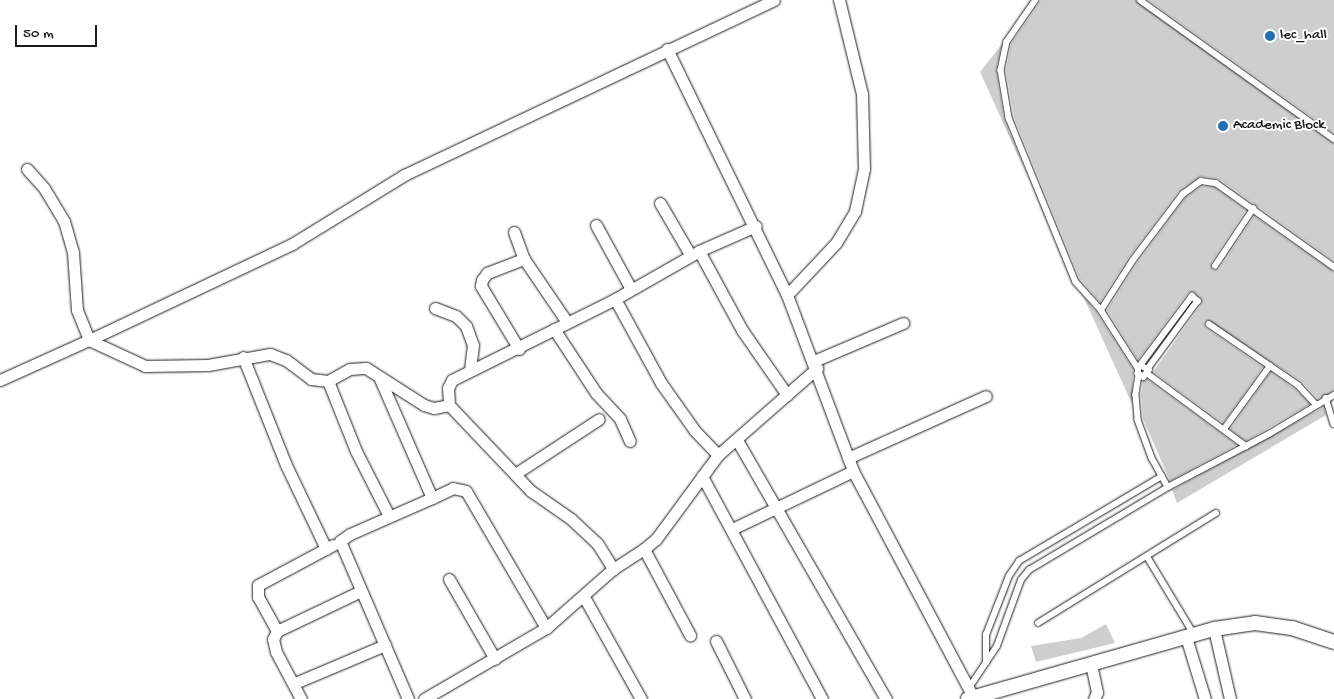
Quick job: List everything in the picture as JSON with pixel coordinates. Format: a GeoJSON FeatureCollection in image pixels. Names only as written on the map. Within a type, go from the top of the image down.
{"type":"FeatureCollection","features":[{"type":"Feature","properties":{"kind":"street"},"geometry":{"type":"LineString","coordinates":[[0,380],[292,244],[404,174],[774,0]]}},
{"type":"Feature","properties":{"kind":"street"},"geometry":{"type":"LineString","coordinates":[[787,295],[841,235],[856,211],[864,169],[862,94],[839,0]]}},
{"type":"Feature","properties":{"kind":"street"},"geometry":{"type":"LineString","coordinates":[[667,49],[756,226],[787,295],[815,364],[853,471],[970,695],[1091,664],[1190,635],[1214,629],[1255,623],[1292,628],[1334,642]]}},
{"type":"Feature","properties":{"kind":"street"},"geometry":{"type":"LineString","coordinates":[[27,169],[44,188],[64,222],[73,253],[77,310],[89,340],[145,366],[208,365],[243,356],[270,354],[286,360],[310,379],[328,381],[350,369],[366,368],[380,379],[424,405],[434,408],[449,405]]}},
{"type":"Feature","properties":{"kind":"street"},"geometry":{"type":"LineString","coordinates":[[660,203],[695,254],[742,330],[787,395]]}},
{"type":"Feature","properties":{"kind":"street"},"geometry":{"type":"LineString","coordinates":[[596,225],[631,289]]}},
{"type":"Feature","properties":{"kind":"street"},"geometry":{"type":"LineString","coordinates":[[614,569],[597,543],[531,491],[449,405],[448,388],[452,380],[470,370],[518,349],[567,322],[615,299],[695,254],[756,226]]}},
{"type":"Feature","properties":{"kind":"street"},"geometry":{"type":"LineString","coordinates":[[514,232],[524,260],[567,322]]}},
{"type":"Feature","properties":{"kind":"street"},"geometry":{"type":"LineString","coordinates":[[518,349],[481,286],[482,280],[487,273],[524,260]]}},
{"type":"Feature","properties":{"kind":"street"},"geometry":{"type":"LineString","coordinates":[[615,299],[661,383],[695,431],[718,455]]}},
{"type":"Feature","properties":{"kind":"street"},"geometry":{"type":"LineString","coordinates":[[435,308],[456,316],[466,326],[473,345],[470,370]]}},
{"type":"Feature","properties":{"kind":"street"},"geometry":{"type":"LineString","coordinates":[[424,699],[546,628],[614,569],[656,539],[718,455],[787,395],[815,364],[903,323]]}},
{"type":"Feature","properties":{"kind":"street"},"geometry":{"type":"LineString","coordinates":[[554,329],[596,393],[620,419],[630,441]]}},
{"type":"Feature","properties":{"kind":"street"},"geometry":{"type":"LineString","coordinates":[[243,356],[286,465],[326,549]]}},
{"type":"Feature","properties":{"kind":"street"},"geometry":{"type":"LineString","coordinates":[[380,379],[432,498]]}},
{"type":"Feature","properties":{"kind":"street"},"geometry":{"type":"LineString","coordinates":[[328,381],[356,451],[389,516]]}},
{"type":"Feature","properties":{"kind":"street"},"geometry":{"type":"LineString","coordinates":[[848,458],[986,396]]}},
{"type":"Feature","properties":{"kind":"street"},"geometry":{"type":"LineString","coordinates":[[515,474],[599,419]]}},
{"type":"Feature","properties":{"kind":"street"},"geometry":{"type":"LineString","coordinates":[[737,440],[886,699]]}},
{"type":"Feature","properties":{"kind":"street"},"geometry":{"type":"LineString","coordinates":[[732,529],[853,471]]}},
{"type":"Feature","properties":{"kind":"street"},"geometry":{"type":"LineString","coordinates":[[702,476],[822,699]]}},
{"type":"Feature","properties":{"kind":"street"},"geometry":{"type":"LineString","coordinates":[[277,631],[258,597],[258,585],[389,516],[453,488],[466,491],[546,628]]}},
{"type":"Feature","properties":{"kind":"street"},"geometry":{"type":"LineString","coordinates":[[340,541],[408,699]]}},
{"type":"Feature","properties":{"kind":"street"},"geometry":{"type":"LineString","coordinates":[[644,549],[690,635]]}},
{"type":"Feature","properties":{"kind":"street"},"geometry":{"type":"LineString","coordinates":[[449,579],[495,659]]}},
{"type":"Feature","properties":{"kind":"street"},"geometry":{"type":"LineString","coordinates":[[301,699],[295,683],[276,652],[273,639],[277,631],[361,590]]}},
{"type":"Feature","properties":{"kind":"street"},"geometry":{"type":"LineString","coordinates":[[584,597],[641,699]]}},
{"type":"Feature","properties":{"kind":"street"},"geometry":{"type":"LineString","coordinates":[[1214,629],[1230,699]]}},
{"type":"Feature","properties":{"kind":"street"},"geometry":{"type":"LineString","coordinates":[[1190,635],[1205,699]]}},
{"type":"Feature","properties":{"kind":"street"},"geometry":{"type":"LineString","coordinates":[[716,641],[745,699]]}},
{"type":"Feature","properties":{"kind":"street"},"geometry":{"type":"LineString","coordinates":[[295,683],[385,645]]}},
{"type":"Feature","properties":{"kind":"street"},"geometry":{"type":"LineString","coordinates":[[1091,664],[1097,692],[1094,699]]}},
{"type":"Feature","properties":{"kind":"lane"},"geometry":{"type":"LineString","coordinates":[[1036,0],[1007,42],[1001,70],[1001,87],[1009,118],[1038,196],[1076,282],[1101,310],[1140,370],[1148,372],[1246,446]]}},
{"type":"Feature","properties":{"kind":"lane"},"geometry":{"type":"LineString","coordinates":[[1140,0],[1334,139]]}},
{"type":"Feature","properties":{"kind":"lane"},"geometry":{"type":"LineString","coordinates":[[1101,310],[1133,260],[1190,187],[1201,181],[1216,183],[1334,267]]}},
{"type":"Feature","properties":{"kind":"lane"},"geometry":{"type":"LineString","coordinates":[[1215,266],[1253,209]]}},
{"type":"Feature","properties":{"kind":"lane"},"geometry":{"type":"LineString","coordinates":[[1148,372],[1198,301],[1192,296],[1140,370],[1136,395],[1138,420],[1168,486]]}},
{"type":"Feature","properties":{"kind":"lane"},"geometry":{"type":"LineString","coordinates":[[1209,324],[1298,385],[1316,404]]}},
{"type":"Feature","properties":{"kind":"lane"},"geometry":{"type":"LineString","coordinates":[[1224,429],[1270,366]]}},
{"type":"Feature","properties":{"kind":"lane"},"geometry":{"type":"LineString","coordinates":[[1140,370],[1148,372]]}},
{"type":"Feature","properties":{"kind":"lane"},"geometry":{"type":"LineString","coordinates":[[970,695],[997,646],[1021,580],[1029,570],[1168,486],[1246,446],[1334,395]]}},
{"type":"Feature","properties":{"kind":"lane"},"geometry":{"type":"LineString","coordinates":[[1326,398],[1334,424]]}},
{"type":"Feature","properties":{"kind":"lane"},"geometry":{"type":"LineString","coordinates":[[986,663],[986,635],[1014,567],[1025,555],[1162,476]]}},
{"type":"Feature","properties":{"kind":"lane"},"geometry":{"type":"LineString","coordinates":[[1119,500],[1125,512]]}},
{"type":"Feature","properties":{"kind":"lane"},"geometry":{"type":"LineString","coordinates":[[1038,624],[1216,513]]}},
{"type":"Feature","properties":{"kind":"lane"},"geometry":{"type":"LineString","coordinates":[[1148,556],[1190,635]]}},
{"type":"Feature","properties":{"kind":"building"},"geometry":{"type":"Polygon","coordinates":[[[1041,0],[1135,0],[1334,144],[1334,261],[1219,179],[1201,176],[1179,191],[1129,257],[1100,302],[1080,279],[1014,117],[1006,70],[1011,44],[1041,0]]]}},
{"type":"Feature","properties":{"kind":"building"},"geometry":{"type":"Polygon","coordinates":[[[1148,0],[1334,0],[1334,133],[1148,0]]]}},
{"type":"Feature","properties":{"kind":"building"},"geometry":{"type":"Polygon","coordinates":[[[1002,44],[996,70],[1004,119],[1029,180],[980,72],[1002,44]]]}},
{"type":"Feature","properties":{"kind":"building"},"geometry":{"type":"Polygon","coordinates":[[[1202,186],[1214,187],[1246,210],[1211,263],[1213,270],[1219,269],[1254,216],[1334,272],[1334,390],[1318,399],[1301,381],[1207,320],[1204,323],[1206,328],[1263,367],[1223,423],[1153,372],[1202,303],[1201,298],[1193,292],[1188,293],[1138,360],[1107,310],[1137,263],[1186,197],[1202,186]]]}},
{"type":"Feature","properties":{"kind":"building"},"geometry":{"type":"Polygon","coordinates":[[[1083,296],[1097,313],[1133,369],[1132,404],[1083,296]]]}},
{"type":"Feature","properties":{"kind":"building"},"geometry":{"type":"Polygon","coordinates":[[[1271,372],[1295,389],[1310,404],[1246,441],[1230,429],[1271,372]]]}},
{"type":"Feature","properties":{"kind":"building"},"geometry":{"type":"Polygon","coordinates":[[[1148,380],[1237,445],[1170,481],[1143,419],[1141,395],[1143,381],[1148,380]]]}},
{"type":"Feature","properties":{"kind":"building"},"geometry":{"type":"Polygon","coordinates":[[[1324,407],[1326,415],[1177,503],[1172,490],[1324,407]]]}},
{"type":"Feature","properties":{"kind":"building"},"geometry":{"type":"Polygon","coordinates":[[[1106,624],[1115,643],[1036,662],[1031,646],[1081,638],[1106,624]]]}},
{"type":"Feature","properties":{"kind":"place","name":"lec_hall"},"geometry":{"type":"Point","coordinates":[1270,36]}},
{"type":"Feature","properties":{"kind":"place","name":"Academic Block"},"geometry":{"type":"Point","coordinates":[1223,126]}}]}
